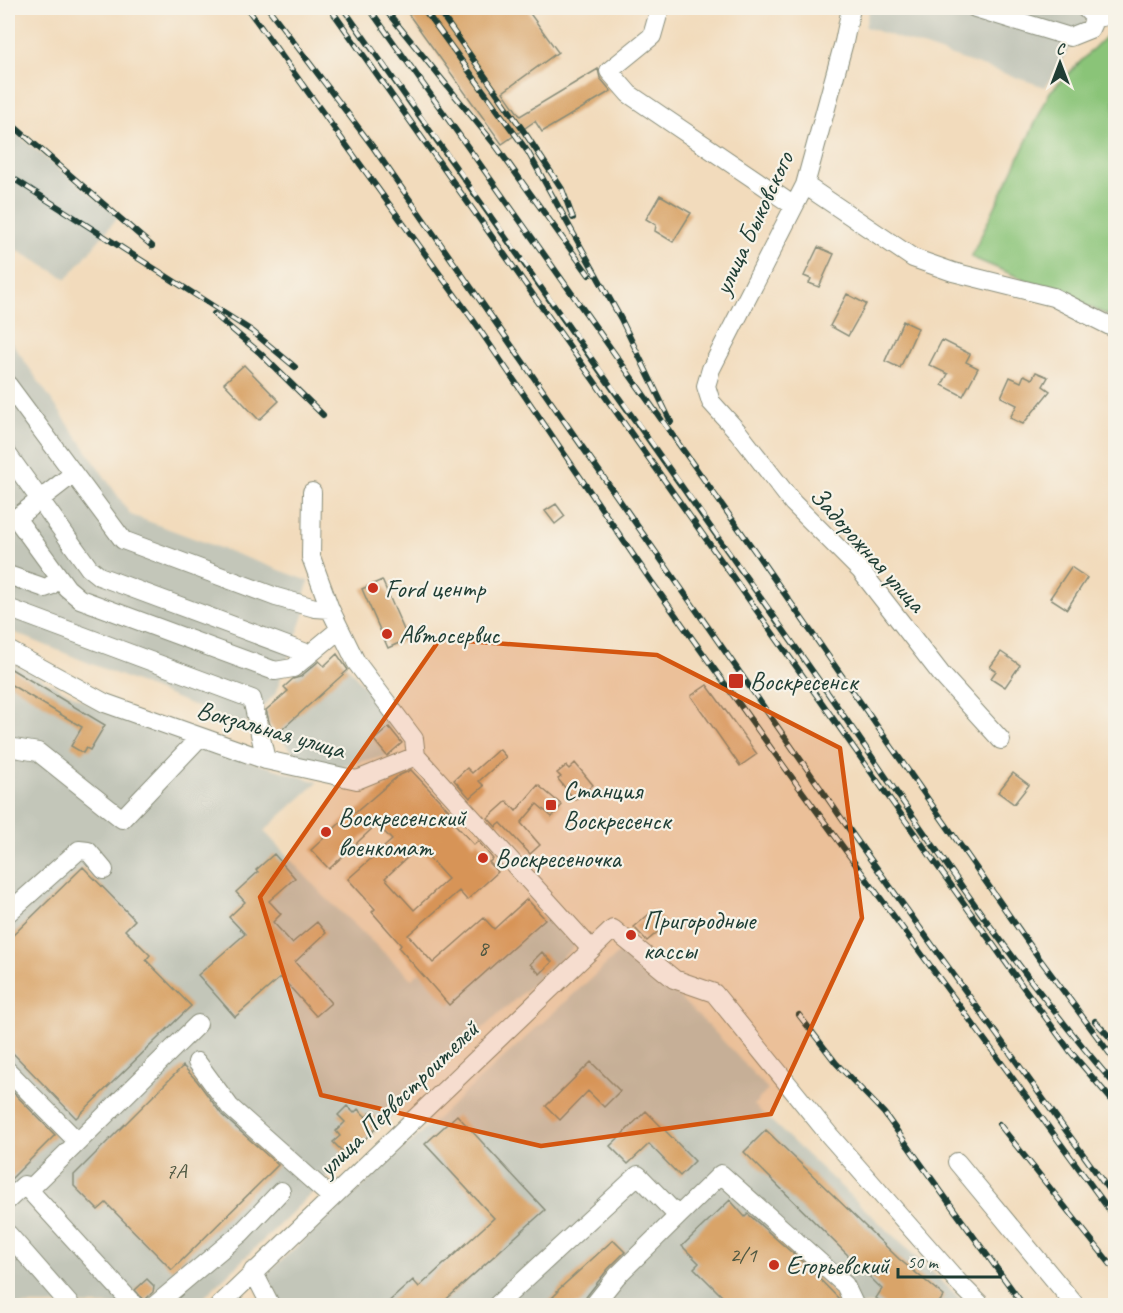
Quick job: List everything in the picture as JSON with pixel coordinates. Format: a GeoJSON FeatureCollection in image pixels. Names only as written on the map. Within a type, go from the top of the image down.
{"type":"FeatureCollection","features":[{"type":"Feature","properties":{"kind":"street"},"geometry":{"type":"LineString","coordinates":[[660,8],[652,36],[609,71],[629,94],[794,206]]}},
{"type":"Feature","properties":{"kind":"street","name":"улица Быковского"},"geometry":{"type":"LineString","coordinates":[[706,386],[711,369],[805,185],[851,8]]}},
{"type":"Feature","properties":{"kind":"street"},"geometry":{"type":"LineString","coordinates":[[975,8],[1070,37],[1090,29],[1090,13],[1107,16],[1116,10]]}},
{"type":"Feature","properties":{"kind":"street"},"geometry":{"type":"LineString","coordinates":[[805,185],[913,258],[953,272],[1053,297],[1116,329]]}},
{"type":"Feature","properties":{"kind":"street"},"geometry":{"type":"LineString","coordinates":[[8,385],[123,540],[276,597],[315,608],[330,609]]}},
{"type":"Feature","properties":{"kind":"street","name":"Задорожная улица"},"geometry":{"type":"LineString","coordinates":[[706,386],[711,402],[738,432],[793,503],[861,571],[941,674],[1001,740]]}},
{"type":"Feature","properties":{"kind":"street"},"geometry":{"type":"LineString","coordinates":[[8,456],[89,568],[99,576],[309,654]]}},
{"type":"Feature","properties":{"kind":"street"},"geometry":{"type":"LineString","coordinates":[[73,474],[39,501],[12,513],[59,578],[80,599],[275,671],[293,668],[340,629]]}},
{"type":"Feature","properties":{"kind":"street"},"geometry":{"type":"LineString","coordinates":[[312,492],[311,556],[330,609],[356,662],[414,740],[416,756],[591,949]]}},
{"type":"Feature","properties":{"kind":"street"},"geometry":{"type":"LineString","coordinates":[[8,574],[45,588],[59,578]]}},
{"type":"Feature","properties":{"kind":"street"},"geometry":{"type":"LineString","coordinates":[[8,608],[252,699],[266,760]]}},
{"type":"Feature","properties":{"kind":"street","name":"Вокзальная улица"},"geometry":{"type":"LineString","coordinates":[[8,650],[105,703],[266,760],[357,780],[416,756]]}},
{"type":"Feature","properties":{"kind":"street"},"geometry":{"type":"LineString","coordinates":[[8,747],[38,752],[122,819],[200,737]]}},
{"type":"Feature","properties":{"kind":"street"},"geometry":{"type":"LineString","coordinates":[[8,913],[79,850],[87,851],[104,870]]}},
{"type":"Feature","properties":{"kind":"street","name":"улица Первостроителей"},"geometry":{"type":"LineString","coordinates":[[219,1305],[613,928],[674,979],[714,993],[830,1136],[960,1284],[982,1305]]}},
{"type":"Feature","properties":{"kind":"street"},"geometry":{"type":"LineString","coordinates":[[29,1190],[198,1024]]}},
{"type":"Feature","properties":{"kind":"street"},"geometry":{"type":"LineString","coordinates":[[197,1062],[230,1107],[331,1197]]}},
{"type":"Feature","properties":{"kind":"street"},"geometry":{"type":"LineString","coordinates":[[8,1071],[78,1142]]}},
{"type":"Feature","properties":{"kind":"street"},"geometry":{"type":"LineString","coordinates":[[957,1162],[1076,1305]]}},
{"type":"Feature","properties":{"kind":"street"},"geometry":{"type":"LineString","coordinates":[[592,1305],[617,1276],[721,1174],[845,1285],[855,1305]]}},
{"type":"Feature","properties":{"kind":"street"},"geometry":{"type":"LineString","coordinates":[[496,1305],[638,1175],[678,1216]]}},
{"type":"Feature","properties":{"kind":"street"},"geometry":{"type":"LineString","coordinates":[[8,1200],[24,1185],[135,1305]]}},
{"type":"Feature","properties":{"kind":"street"},"geometry":{"type":"LineString","coordinates":[[154,1305],[241,1233],[281,1191]]}},
{"type":"Feature","properties":{"kind":"street"},"geometry":{"type":"LineString","coordinates":[[8,1234],[71,1305]]}},
{"type":"Feature","properties":{"kind":"street"},"geometry":{"type":"LineString","coordinates":[[253,1271],[271,1305]]}},
{"type":"Feature","properties":{"kind":"highlighted area"},"geometry":{"type":"Polygon","coordinates":[[[440,639],[657,655],[840,748],[862,918],[771,1114],[541,1146],[321,1095],[260,897],[440,639]]]}},
{"type":"Feature","properties":{"kind":"shaded area"},"geometry":{"type":"Polygon","coordinates":[[[870,8],[1095,8],[1045,87],[865,27],[870,8]]]}},
{"type":"Feature","properties":{"kind":"shaded area"},"geometry":{"type":"Polygon","coordinates":[[[8,127],[118,217],[67,279],[8,245],[8,127]]]}},
{"type":"Feature","properties":{"kind":"shaded area"},"geometry":{"type":"Polygon","coordinates":[[[8,337],[131,515],[309,581],[300,607],[306,610],[275,694],[244,726],[8,630],[8,337]]]}},
{"type":"Feature","properties":{"kind":"shaded area"},"geometry":{"type":"Polygon","coordinates":[[[337,654],[395,723],[390,728],[402,743],[387,756],[337,767],[303,761],[261,715],[288,691],[284,687],[317,658],[324,666],[337,654]]]}},
{"type":"Feature","properties":{"kind":"shaded area"},"geometry":{"type":"Polygon","coordinates":[[[8,661],[103,711],[220,752],[318,782],[264,831],[324,896],[412,979],[420,972],[449,1004],[548,917],[575,946],[482,1029],[196,1305],[169,1305],[154,1287],[153,1295],[145,1303],[140,1302],[137,1305],[8,1305],[8,661]]]}},
{"type":"Feature","properties":{"kind":"shaded area"},"geometry":{"type":"Polygon","coordinates":[[[621,951],[632,952],[711,1028],[768,1089],[754,1105],[967,1305],[282,1306],[266,1274],[621,951]]]}},
{"type":"Feature","properties":{"kind":"green space"},"geometry":{"type":"Polygon","coordinates":[[[1115,27],[1115,318],[971,257],[1050,92],[1115,27]]]}},
{"type":"Feature","properties":{"kind":"building"},"geometry":{"type":"Polygon","coordinates":[[[404,8],[526,8],[558,52],[503,92],[520,116],[598,69],[600,78],[611,91],[542,132],[535,121],[502,144],[404,8]]]}},
{"type":"Feature","properties":{"kind":"building"},"geometry":{"type":"Polygon","coordinates":[[[660,195],[691,213],[673,242],[655,231],[656,225],[646,219],[660,195]]]}},
{"type":"Feature","properties":{"kind":"building"},"geometry":{"type":"Polygon","coordinates":[[[818,247],[834,254],[819,287],[809,283],[811,279],[804,276],[818,247]]]}},
{"type":"Feature","properties":{"kind":"building"},"geometry":{"type":"Polygon","coordinates":[[[847,294],[866,304],[848,336],[830,326],[847,294]]]}},
{"type":"Feature","properties":{"kind":"building"},"geometry":{"type":"Polygon","coordinates":[[[903,321],[918,328],[900,368],[885,361],[903,321]]]}},
{"type":"Feature","properties":{"kind":"building"},"geometry":{"type":"Polygon","coordinates":[[[942,340],[970,354],[966,362],[978,368],[963,396],[942,385],[948,374],[929,365],[942,340]]]}},
{"type":"Feature","properties":{"kind":"building"},"geometry":{"type":"Polygon","coordinates":[[[244,365],[279,401],[259,420],[224,383],[244,365]]]}},
{"type":"Feature","properties":{"kind":"building"},"geometry":{"type":"Polygon","coordinates":[[[1036,372],[1048,377],[1043,386],[1050,391],[1023,424],[1010,418],[1017,405],[1001,397],[1010,377],[1021,382],[1024,375],[1032,379],[1036,372]]]}},
{"type":"Feature","properties":{"kind":"building"},"geometry":{"type":"Polygon","coordinates":[[[556,504],[565,516],[555,524],[545,511],[556,504]]]}},
{"type":"Feature","properties":{"kind":"building"},"geometry":{"type":"Polygon","coordinates":[[[1071,567],[1087,578],[1067,609],[1050,598],[1071,567]]]}},
{"type":"Feature","properties":{"kind":"building"},"geometry":{"type":"Polygon","coordinates":[[[382,580],[408,639],[388,648],[362,589],[382,580]]]}},
{"type":"Feature","properties":{"kind":"building"},"geometry":{"type":"Polygon","coordinates":[[[1001,652],[1020,665],[1005,687],[991,678],[996,671],[990,667],[1001,652]]]}},
{"type":"Feature","properties":{"kind":"building"},"geometry":{"type":"Polygon","coordinates":[[[337,654],[348,670],[277,734],[270,725],[266,710],[288,691],[284,687],[293,679],[300,677],[319,661],[324,666],[337,654]]]}},
{"type":"Feature","properties":{"kind":"building"},"geometry":{"type":"Polygon","coordinates":[[[8,667],[105,725],[90,750],[86,748],[83,753],[71,746],[82,727],[8,683],[8,667]]]}},
{"type":"Feature","properties":{"kind":"building"},"geometry":{"type":"Polygon","coordinates":[[[707,685],[757,754],[740,766],[691,696],[707,685]]]}},
{"type":"Feature","properties":{"kind":"building"},"geometry":{"type":"Polygon","coordinates":[[[389,727],[402,743],[387,756],[374,740],[389,727]]]}},
{"type":"Feature","properties":{"kind":"building"},"geometry":{"type":"Polygon","coordinates":[[[499,749],[506,757],[479,781],[484,786],[470,798],[454,780],[467,768],[472,773],[499,749]]]}},
{"type":"Feature","properties":{"kind":"building"},"geometry":{"type":"Polygon","coordinates":[[[575,763],[593,785],[575,800],[558,779],[561,777],[557,773],[566,766],[569,769],[575,763]]]}},
{"type":"Feature","properties":{"kind":"building"},"geometry":{"type":"Polygon","coordinates":[[[411,770],[457,819],[453,822],[474,845],[478,841],[493,859],[489,862],[498,872],[467,900],[459,891],[408,935],[433,963],[484,918],[494,929],[527,899],[545,919],[449,1005],[399,948],[401,945],[372,912],[375,909],[348,879],[392,840],[377,824],[329,869],[311,850],[353,811],[355,813],[398,776],[411,770]],[[419,847],[385,878],[414,910],[448,879],[419,847]]]}},
{"type":"Feature","properties":{"kind":"building"},"geometry":{"type":"Polygon","coordinates":[[[1013,773],[1029,785],[1014,804],[998,792],[1013,773]]]}},
{"type":"Feature","properties":{"kind":"building"},"geometry":{"type":"Polygon","coordinates":[[[538,785],[562,805],[552,817],[537,804],[521,823],[540,845],[530,854],[501,823],[496,827],[488,818],[507,801],[516,811],[538,785]]]}},
{"type":"Feature","properties":{"kind":"building"},"geometry":{"type":"Polygon","coordinates":[[[274,854],[295,878],[269,901],[281,914],[273,922],[292,943],[317,922],[326,933],[295,962],[331,1003],[316,1016],[281,977],[235,1017],[198,975],[245,934],[229,917],[245,902],[236,892],[274,854]]]}},
{"type":"Feature","properties":{"kind":"building"},"geometry":{"type":"Polygon","coordinates":[[[83,867],[135,920],[125,930],[150,955],[146,960],[191,1006],[76,1118],[8,1048],[8,940],[83,867]]]}},
{"type":"Feature","properties":{"kind":"building"},"geometry":{"type":"Polygon","coordinates":[[[654,910],[667,924],[647,941],[634,927],[654,910]]]}},
{"type":"Feature","properties":{"kind":"building"},"geometry":{"type":"Polygon","coordinates":[[[542,952],[552,962],[540,974],[530,964],[542,952]]]}},
{"type":"Feature","properties":{"kind":"building"},"geometry":{"type":"Polygon","coordinates":[[[591,1062],[620,1091],[604,1107],[588,1091],[560,1120],[546,1106],[591,1062]]]}},
{"type":"Feature","properties":{"kind":"building"},"geometry":{"type":"Polygon","coordinates":[[[183,1066],[222,1115],[278,1165],[172,1270],[106,1203],[98,1210],[74,1186],[74,1175],[183,1066]]]}},
{"type":"Feature","properties":{"kind":"building"},"geometry":{"type":"Polygon","coordinates":[[[8,1087],[55,1135],[8,1182],[8,1087]]]}},
{"type":"Feature","properties":{"kind":"building"},"geometry":{"type":"Polygon","coordinates":[[[347,1106],[354,1113],[358,1109],[366,1117],[371,1112],[378,1119],[374,1124],[377,1127],[354,1150],[351,1148],[345,1154],[333,1142],[340,1136],[336,1131],[345,1122],[338,1115],[347,1106]]]}},
{"type":"Feature","properties":{"kind":"building"},"geometry":{"type":"Polygon","coordinates":[[[646,1111],[695,1161],[680,1176],[649,1144],[628,1164],[610,1146],[646,1111]]]}},
{"type":"Feature","properties":{"kind":"building"},"geometry":{"type":"Polygon","coordinates":[[[457,1115],[545,1210],[440,1305],[385,1305],[413,1280],[419,1287],[494,1218],[425,1144],[457,1115]]]}},
{"type":"Feature","properties":{"kind":"building"},"geometry":{"type":"Polygon","coordinates":[[[766,1130],[899,1259],[944,1296],[937,1305],[885,1305],[876,1298],[882,1289],[744,1152],[766,1130]]]}},
{"type":"Feature","properties":{"kind":"building"},"geometry":{"type":"Polygon","coordinates":[[[730,1200],[745,1217],[748,1214],[806,1265],[840,1300],[842,1305],[731,1305],[694,1268],[699,1263],[682,1246],[730,1200]]]}},
{"type":"Feature","properties":{"kind":"building"},"geometry":{"type":"Polygon","coordinates":[[[613,1240],[625,1252],[608,1269],[583,1301],[578,1305],[545,1305],[557,1291],[613,1240]]]}},
{"type":"Feature","properties":{"kind":"building"},"geometry":{"type":"Polygon","coordinates":[[[147,1279],[154,1286],[153,1292],[144,1301],[135,1290],[147,1279]]]}},
{"type":"Feature","properties":{"kind":"railway"},"geometry":{"type":"LineString","coordinates":[[247,8],[473,320],[651,581],[1116,1219]]}},
{"type":"Feature","properties":{"kind":"railway"},"geometry":{"type":"LineString","coordinates":[[268,8],[373,147],[858,842],[1116,1200]]}},
{"type":"Feature","properties":{"kind":"railway"},"geometry":{"type":"LineString","coordinates":[[330,8],[1021,984],[1070,1051],[1116,1105]]}},
{"type":"Feature","properties":{"kind":"railway"},"geometry":{"type":"LineString","coordinates":[[343,8],[637,422],[959,883],[1035,986],[1116,1086]]}},
{"type":"Feature","properties":{"kind":"railway"},"geometry":{"type":"LineString","coordinates":[[369,8],[754,550],[1039,958],[1116,1062]]}},
{"type":"Feature","properties":{"kind":"railway"},"geometry":{"type":"LineString","coordinates":[[384,8],[496,146],[589,275]]}},
{"type":"Feature","properties":{"kind":"railway"},"geometry":{"type":"LineString","coordinates":[[423,8],[528,152],[621,319],[671,422]]}},
{"type":"Feature","properties":{"kind":"railway"},"geometry":{"type":"LineString","coordinates":[[437,8],[562,189],[573,218]]}},
{"type":"Feature","properties":{"kind":"railway"},"geometry":{"type":"LineString","coordinates":[[8,121],[152,246]]}},
{"type":"Feature","properties":{"kind":"railway"},"geometry":{"type":"LineString","coordinates":[[8,175],[252,331],[295,367]]}},
{"type":"Feature","properties":{"kind":"railway"},"geometry":{"type":"LineString","coordinates":[[214,314],[260,353],[323,415]]}},
{"type":"Feature","properties":{"kind":"railway"},"geometry":{"type":"LineString","coordinates":[[799,1015],[836,1063],[884,1113],[1024,1306]]}},
{"type":"Feature","properties":{"kind":"railway"},"geometry":{"type":"LineString","coordinates":[[1095,1021],[1116,1044]]}},
{"type":"Feature","properties":{"kind":"railway"},"geometry":{"type":"LineString","coordinates":[[999,1124],[1116,1271]]}},
{"type":"Feature","properties":{"kind":"place","name":"Ford центр"},"geometry":{"type":"Point","coordinates":[373,588]}},
{"type":"Feature","properties":{"kind":"place","name":"Автосервис"},"geometry":{"type":"Point","coordinates":[387,634]}},
{"type":"Feature","properties":{"kind":"place","name":"Воскресенск"},"geometry":{"type":"Point","coordinates":[736,681]}},
{"type":"Feature","properties":{"kind":"place","name":"Станция Воскресенск"},"geometry":{"type":"Point","coordinates":[551,805]}},
{"type":"Feature","properties":{"kind":"place","name":"Воскресенский военкомат"},"geometry":{"type":"Point","coordinates":[326,832]}},
{"type":"Feature","properties":{"kind":"place","name":"Воскресеночка"},"geometry":{"type":"Point","coordinates":[483,858]}},
{"type":"Feature","properties":{"kind":"place","name":"Пригородные кассы"},"geometry":{"type":"Point","coordinates":[631,935]}},
{"type":"Feature","properties":{"kind":"place","name":"Егорьевский"},"geometry":{"type":"Point","coordinates":[774,1265]}}]}
